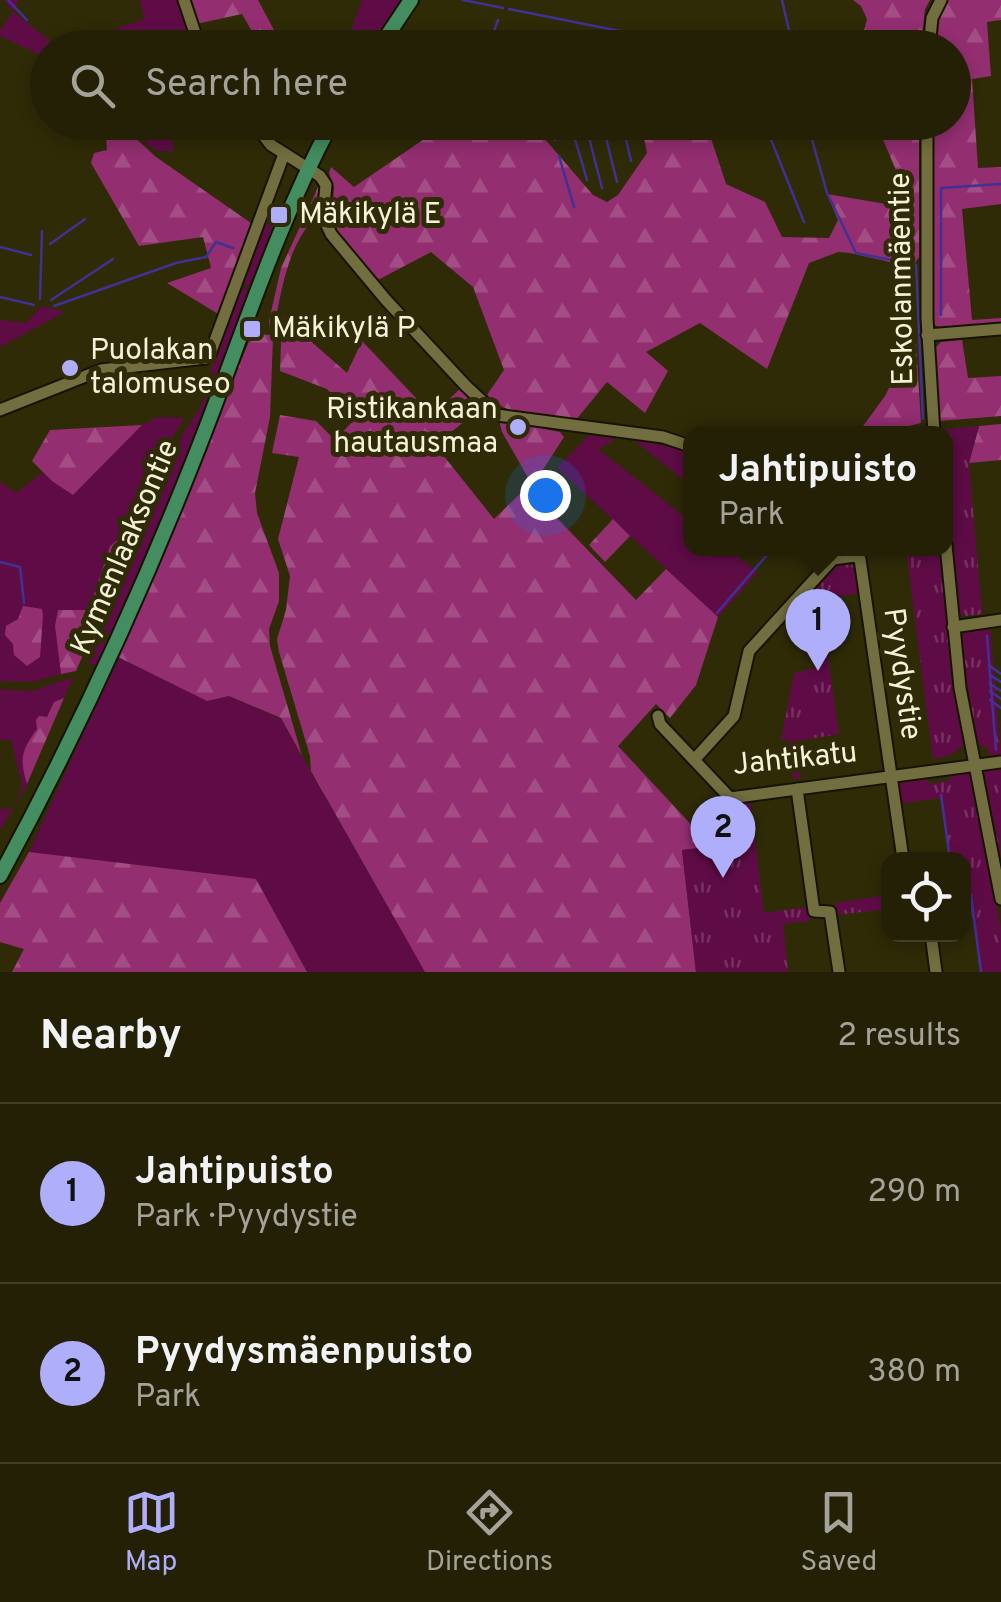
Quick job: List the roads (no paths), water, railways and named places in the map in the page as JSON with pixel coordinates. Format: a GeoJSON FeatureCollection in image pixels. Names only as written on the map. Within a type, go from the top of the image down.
{"type":"FeatureCollection","features":[{"type":"Feature","properties":{"kind":"main road"},"geometry":{"type":"LineString","coordinates":[[390,30],[411,0]]}},
{"type":"Feature","properties":{"kind":"main road","name":"Kymenlaaksontie"},"geometry":{"type":"LineString","coordinates":[[0,876],[109,661],[168,526],[307,169],[322,140]]}},
{"type":"Feature","properties":{"kind":"street"},"geometry":{"type":"LineString","coordinates":[[184,0],[194,30]]}},
{"type":"Feature","properties":{"kind":"street"},"geometry":{"type":"LineString","coordinates":[[931,30],[941,0]]}},
{"type":"Feature","properties":{"kind":"street"},"geometry":{"type":"LineString","coordinates":[[267,140],[320,176],[326,185],[323,217],[331,234],[386,300],[497,415],[662,437],[683,444]]}},
{"type":"Feature","properties":{"kind":"street","name":"Eskolanmäentie"},"geometry":{"type":"LineString","coordinates":[[927,140],[927,335],[933,426]]}},
{"type":"Feature","properties":{"kind":"street"},"geometry":{"type":"LineString","coordinates":[[0,410],[101,370],[206,358],[284,154]]}},
{"type":"Feature","properties":{"kind":"street"},"geometry":{"type":"LineString","coordinates":[[927,335],[1001,330]]}},
{"type":"Feature","properties":{"kind":"street","name":"Pyydystie"},"geometry":{"type":"LineString","coordinates":[[694,760],[734,716],[749,652],[833,558],[845,556]]}},
{"type":"Feature","properties":{"kind":"street","name":"Pyydystie"},"geometry":{"type":"LineString","coordinates":[[853,556],[860,559],[891,776]]}},
{"type":"Feature","properties":{"kind":"street"},"geometry":{"type":"LineString","coordinates":[[947,556],[974,764],[1001,899]]}},
{"type":"Feature","properties":{"kind":"street"},"geometry":{"type":"LineString","coordinates":[[954,627],[1001,620]]}},
{"type":"Feature","properties":{"kind":"street","name":"Jahtikatu"},"geometry":{"type":"LineString","coordinates":[[658,716],[660,724],[730,798],[1001,762]]}},
{"type":"Feature","properties":{"kind":"street"},"geometry":{"type":"LineString","coordinates":[[891,776],[902,852]]}},
{"type":"Feature","properties":{"kind":"street"},"geometry":{"type":"LineString","coordinates":[[797,789],[814,911],[830,912],[839,972]]}},
{"type":"Feature","properties":{"kind":"street"},"geometry":{"type":"LineString","coordinates":[[932,942],[936,972]]}},
{"type":"Feature","properties":{"kind":"waterway"},"geometry":{"type":"LineString","coordinates":[[8,0],[27,20]]}},
{"type":"Feature","properties":{"kind":"waterway"},"geometry":{"type":"LineString","coordinates":[[463,0],[503,8]]}},
{"type":"Feature","properties":{"kind":"waterway"},"geometry":{"type":"LineString","coordinates":[[782,0],[789,30]]}},
{"type":"Feature","properties":{"kind":"waterway"},"geometry":{"type":"LineString","coordinates":[[509,9],[615,30]]}},
{"type":"Feature","properties":{"kind":"waterway"},"geometry":{"type":"LineString","coordinates":[[494,30],[498,20]]}},
{"type":"Feature","properties":{"kind":"waterway"},"geometry":{"type":"LineString","coordinates":[[575,140],[587,180]]}},
{"type":"Feature","properties":{"kind":"waterway"},"geometry":{"type":"LineString","coordinates":[[590,140],[602,188]]}},
{"type":"Feature","properties":{"kind":"waterway"},"geometry":{"type":"LineString","coordinates":[[606,140],[617,182]]}},
{"type":"Feature","properties":{"kind":"waterway"},"geometry":{"type":"LineString","coordinates":[[626,140],[631,161]]}},
{"type":"Feature","properties":{"kind":"waterway"},"geometry":{"type":"LineString","coordinates":[[771,140],[804,222]]}},
{"type":"Feature","properties":{"kind":"waterway"},"geometry":{"type":"LineString","coordinates":[[812,140],[827,193],[856,253],[916,265],[923,419]]}},
{"type":"Feature","properties":{"kind":"waterway"},"geometry":{"type":"LineString","coordinates":[[559,156],[574,207]]}},
{"type":"Feature","properties":{"kind":"waterway"},"geometry":{"type":"LineString","coordinates":[[941,315],[941,188],[1001,184]]}},
{"type":"Feature","properties":{"kind":"waterway"},"geometry":{"type":"LineString","coordinates":[[50,244],[85,219]]}},
{"type":"Feature","properties":{"kind":"waterway"},"geometry":{"type":"LineString","coordinates":[[40,299],[42,231]]}},
{"type":"Feature","properties":{"kind":"waterway"},"geometry":{"type":"LineString","coordinates":[[54,306],[176,263],[206,257],[216,242],[233,248]]}},
{"type":"Feature","properties":{"kind":"waterway"},"geometry":{"type":"LineString","coordinates":[[0,247],[31,255]]}},
{"type":"Feature","properties":{"kind":"waterway"},"geometry":{"type":"LineString","coordinates":[[51,300],[113,259]]}},
{"type":"Feature","properties":{"kind":"waterway"},"geometry":{"type":"LineString","coordinates":[[0,297],[34,305]]}},
{"type":"Feature","properties":{"kind":"waterway"},"geometry":{"type":"LineString","coordinates":[[717,613],[766,556]]}},
{"type":"Feature","properties":{"kind":"waterway"},"geometry":{"type":"LineString","coordinates":[[0,562],[20,567],[24,603]]}},
{"type":"Feature","properties":{"kind":"waterway"},"geometry":{"type":"LineString","coordinates":[[987,636],[996,750]]}},
{"type":"Feature","properties":{"kind":"waterway"},"geometry":{"type":"LineString","coordinates":[[990,666],[1001,674]]}},
{"type":"Feature","properties":{"kind":"waterway"},"geometry":{"type":"LineString","coordinates":[[990,675],[1001,682]]}},
{"type":"Feature","properties":{"kind":"waterway"},"geometry":{"type":"LineString","coordinates":[[990,684],[1001,691]]}},
{"type":"Feature","properties":{"kind":"waterway"},"geometry":{"type":"LineString","coordinates":[[990,691],[1001,699]]}},
{"type":"Feature","properties":{"kind":"waterway"},"geometry":{"type":"LineString","coordinates":[[990,700],[1001,708]]}},
{"type":"Feature","properties":{"kind":"waterway"},"geometry":{"type":"LineString","coordinates":[[941,795],[949,852]]}},
{"type":"Feature","properties":{"kind":"waterway"},"geometry":{"type":"LineString","coordinates":[[971,895],[981,972]]}},
{"type":"Feature","properties":{"kind":"place","name":"Mäkikylä E"},"geometry":{"type":"Point","coordinates":[279,215]}},
{"type":"Feature","properties":{"kind":"place","name":"Mäkikylä P"},"geometry":{"type":"Point","coordinates":[252,329]}},
{"type":"Feature","properties":{"kind":"place","name":"Puolakan talomuseo"},"geometry":{"type":"Point","coordinates":[70,368]}},
{"type":"Feature","properties":{"kind":"place","name":"Ristikankaan hautausmaa"},"geometry":{"type":"Point","coordinates":[518,427]}},
{"type":"Feature","properties":{"kind":"place","name":"Jahtipuisto"},"geometry":{"type":"Point","coordinates":[818,671]}},
{"type":"Feature","properties":{"kind":"place","name":"Pyydysmäenpuisto"},"geometry":{"type":"Point","coordinates":[723,878]}}]}
